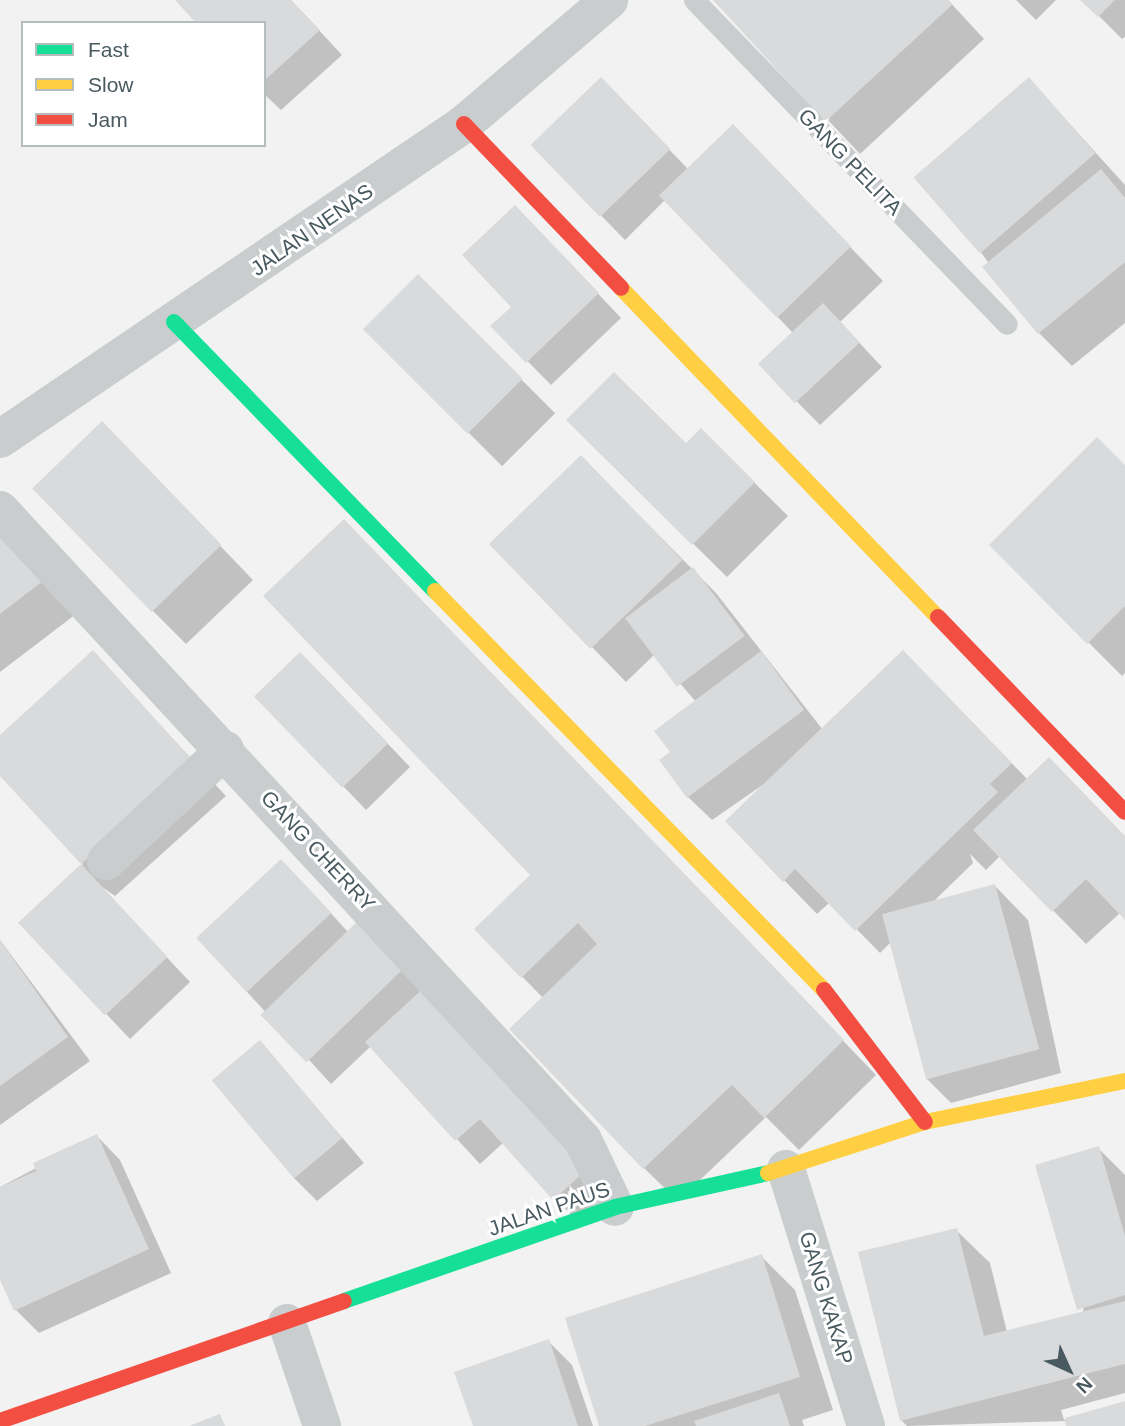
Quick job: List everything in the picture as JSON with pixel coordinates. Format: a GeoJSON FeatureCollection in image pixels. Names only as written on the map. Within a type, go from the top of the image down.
{"type":"FeatureCollection","features":[{"type":"Feature","properties":{"kind":"street","name":"JALAN NENAS"},"geometry":{"type":"LineString","coordinates":[[0,439],[464,124],[609,0]]}},
{"type":"Feature","properties":{"kind":"street"},"geometry":{"type":"LineString","coordinates":[[464,124],[1125,812]]}},
{"type":"Feature","properties":{"kind":"street"},"geometry":{"type":"LineString","coordinates":[[174,322],[827,994],[925,1122]]}},
{"type":"Feature","properties":{"kind":"street","name":"GANG CHERRY"},"geometry":{"type":"LineString","coordinates":[[0,510],[225,750],[583,1140],[615,1207]]}},
{"type":"Feature","properties":{"kind":"street"},"geometry":{"type":"LineString","coordinates":[[106,861],[225,750]]}},
{"type":"Feature","properties":{"kind":"street","name":"JALAN PAUS"},"geometry":{"type":"LineString","coordinates":[[0,1421],[615,1207],[786,1169],[925,1122],[1125,1081]]}},
{"type":"Feature","properties":{"kind":"street","name":"GANG KAKAP"},"geometry":{"type":"LineString","coordinates":[[786,1169],[866,1426]]}},
{"type":"Feature","properties":{"kind":"street"},"geometry":{"type":"LineString","coordinates":[[288,1323],[322,1426]]}},
{"type":"Feature","properties":{"kind":"lane","name":"GANG PELITA"},"geometry":{"type":"LineString","coordinates":[[694,0],[1007,324]]}},
{"type":"Feature","properties":{"kind":"building"},"geometry":{"type":"Polygon","coordinates":[[[175,0],[291,0],[320,30],[266,79],[266,21],[194,21],[175,0]]]}},
{"type":"Feature","properties":{"kind":"building"},"geometry":{"type":"Polygon","coordinates":[[[713,0],[948,0],[952,5],[825,122],[713,0]]]}},
{"type":"Feature","properties":{"kind":"building"},"geometry":{"type":"Polygon","coordinates":[[[1080,0],[1115,0],[1098,17],[1080,0]]]}},
{"type":"Feature","properties":{"kind":"building"},"geometry":{"type":"Polygon","coordinates":[[[601,77],[670,149],[600,217],[531,145],[601,77]]]}},
{"type":"Feature","properties":{"kind":"building"},"geometry":{"type":"Polygon","coordinates":[[[1029,77],[1095,153],[980,254],[914,177],[1029,77]]]}},
{"type":"Feature","properties":{"kind":"building"},"geometry":{"type":"Polygon","coordinates":[[[733,124],[851,246],[777,318],[659,196],[733,124]]]}},
{"type":"Feature","properties":{"kind":"building"},"geometry":{"type":"Polygon","coordinates":[[[1101,169],[1125,198],[1125,262],[1038,334],[982,267],[1101,169]]]}},
{"type":"Feature","properties":{"kind":"building"},"geometry":{"type":"Polygon","coordinates":[[[515,205],[599,293],[526,363],[490,326],[511,307],[462,255],[515,205]]]}},
{"type":"Feature","properties":{"kind":"building"},"geometry":{"type":"Polygon","coordinates":[[[418,274],[523,379],[467,434],[363,329],[418,274]]]}},
{"type":"Feature","properties":{"kind":"building"},"geometry":{"type":"Polygon","coordinates":[[[823,303],[860,342],[795,403],[758,364],[823,303]]]}},
{"type":"Feature","properties":{"kind":"building"},"geometry":{"type":"Polygon","coordinates":[[[614,372],[686,443],[701,428],[755,482],[692,545],[566,420],[614,372]]]}},
{"type":"Feature","properties":{"kind":"building"},"geometry":{"type":"Polygon","coordinates":[[[102,421],[221,545],[152,612],[32,488],[102,421]]]}},
{"type":"Feature","properties":{"kind":"building"},"geometry":{"type":"Polygon","coordinates":[[[1097,437],[1125,465],[1125,606],[1087,644],[989,545],[1097,437]]]}},
{"type":"Feature","properties":{"kind":"building"},"geometry":{"type":"Polygon","coordinates":[[[581,455],[682,560],[590,649],[489,544],[581,455]]]}},
{"type":"Feature","properties":{"kind":"building"},"geometry":{"type":"Polygon","coordinates":[[[0,514],[48,577],[0,614],[0,514]]]}},
{"type":"Feature","properties":{"kind":"building"},"geometry":{"type":"Polygon","coordinates":[[[344,519],[844,1040],[764,1118],[732,1085],[643,1169],[509,1029],[597,944],[578,923],[521,978],[474,929],[530,875],[263,596],[344,519]]]}},
{"type":"Feature","properties":{"kind":"building"},"geometry":{"type":"Polygon","coordinates":[[[693,567],[745,636],[677,687],[625,618],[693,567]]]}},
{"type":"Feature","properties":{"kind":"building"},"geometry":{"type":"Polygon","coordinates":[[[93,650],[194,762],[81,864],[0,776],[0,735],[93,650]]]}},
{"type":"Feature","properties":{"kind":"building"},"geometry":{"type":"Polygon","coordinates":[[[903,650],[1012,763],[990,784],[998,792],[855,931],[795,869],[783,882],[725,821],[903,650]]]}},
{"type":"Feature","properties":{"kind":"building"},"geometry":{"type":"Polygon","coordinates":[[[761,651],[804,710],[687,798],[659,760],[670,752],[654,731],[761,651]]]}},
{"type":"Feature","properties":{"kind":"building"},"geometry":{"type":"Polygon","coordinates":[[[300,652],[388,743],[342,788],[254,696],[300,652]]]}},
{"type":"Feature","properties":{"kind":"building"},"geometry":{"type":"Polygon","coordinates":[[[1049,757],[1125,836],[1125,920],[1086,879],[1052,912],[973,830],[1049,757]]]}},
{"type":"Feature","properties":{"kind":"building"},"geometry":{"type":"Polygon","coordinates":[[[281,859],[331,913],[247,992],[196,938],[281,859]]]}},
{"type":"Feature","properties":{"kind":"building"},"geometry":{"type":"Polygon","coordinates":[[[81,864],[168,957],[105,1016],[18,923],[81,864]]]}},
{"type":"Feature","properties":{"kind":"building"},"geometry":{"type":"Polygon","coordinates":[[[995,884],[1039,1049],[926,1079],[882,914],[995,884]]]}},
{"type":"Feature","properties":{"kind":"building"},"geometry":{"type":"Polygon","coordinates":[[[362,917],[408,964],[306,1062],[261,1015],[362,917]]]}},
{"type":"Feature","properties":{"kind":"building"},"geometry":{"type":"Polygon","coordinates":[[[0,940],[68,1037],[0,1086],[0,940]]]}},
{"type":"Feature","properties":{"kind":"building"},"geometry":{"type":"Polygon","coordinates":[[[428,984],[592,1165],[553,1200],[480,1119],[455,1141],[365,1042],[428,984]]]}},
{"type":"Feature","properties":{"kind":"building"},"geometry":{"type":"Polygon","coordinates":[[[260,1040],[342,1138],[294,1179],[212,1080],[260,1040]]]}},
{"type":"Feature","properties":{"kind":"building"},"geometry":{"type":"Polygon","coordinates":[[[97,1134],[149,1249],[14,1311],[0,1280],[0,1187],[36,1171],[33,1163],[97,1134]]]}},
{"type":"Feature","properties":{"kind":"building"},"geometry":{"type":"Polygon","coordinates":[[[1099,1146],[1125,1236],[1125,1295],[1077,1310],[1035,1165],[1099,1146]]]}},
{"type":"Feature","properties":{"kind":"building"},"geometry":{"type":"Polygon","coordinates":[[[957,1228],[984,1336],[1125,1301],[1125,1364],[900,1421],[858,1252],[957,1228]]]}},
{"type":"Feature","properties":{"kind":"building"},"geometry":{"type":"Polygon","coordinates":[[[762,1254],[800,1377],[645,1426],[599,1426],[565,1318],[762,1254]]]}},
{"type":"Feature","properties":{"kind":"building"},"geometry":{"type":"Polygon","coordinates":[[[549,1339],[578,1426],[473,1426],[454,1372],[549,1339]]]}},
{"type":"Feature","properties":{"kind":"building"},"geometry":{"type":"Polygon","coordinates":[[[779,1393],[790,1426],[696,1426],[694,1421],[779,1393]]]}},
{"type":"Feature","properties":{"kind":"building"},"geometry":{"type":"Polygon","coordinates":[[[1125,1401],[1125,1426],[1066,1426],[1065,1418],[1125,1401]]]}},
{"type":"Feature","properties":{"kind":"building"},"geometry":{"type":"Polygon","coordinates":[[[220,1414],[225,1426],[189,1426],[220,1414]]]}},
{"type":"Feature","properties":{"kind":"traffic: fast"},"geometry":{"type":"LineString","coordinates":[[174,322],[435,591]]}},
{"type":"Feature","properties":{"kind":"traffic: fast"},"geometry":{"type":"LineString","coordinates":[[344,1301],[615,1207],[768,1173]]}},
{"type":"Feature","properties":{"kind":"traffic: slow"},"geometry":{"type":"LineString","coordinates":[[621,288],[938,617]]}},
{"type":"Feature","properties":{"kind":"traffic: slow"},"geometry":{"type":"LineString","coordinates":[[435,591],[824,990]]}},
{"type":"Feature","properties":{"kind":"traffic: slow"},"geometry":{"type":"LineString","coordinates":[[768,1173],[925,1122],[1125,1081]]}},
{"type":"Feature","properties":{"kind":"traffic: jam"},"geometry":{"type":"LineString","coordinates":[[464,124],[621,288]]}},
{"type":"Feature","properties":{"kind":"traffic: jam"},"geometry":{"type":"LineString","coordinates":[[938,617],[1125,812]]}},
{"type":"Feature","properties":{"kind":"traffic: jam"},"geometry":{"type":"LineString","coordinates":[[824,990],[925,1122]]}},
{"type":"Feature","properties":{"kind":"traffic: jam"},"geometry":{"type":"LineString","coordinates":[[0,1421],[344,1301]]}}]}
